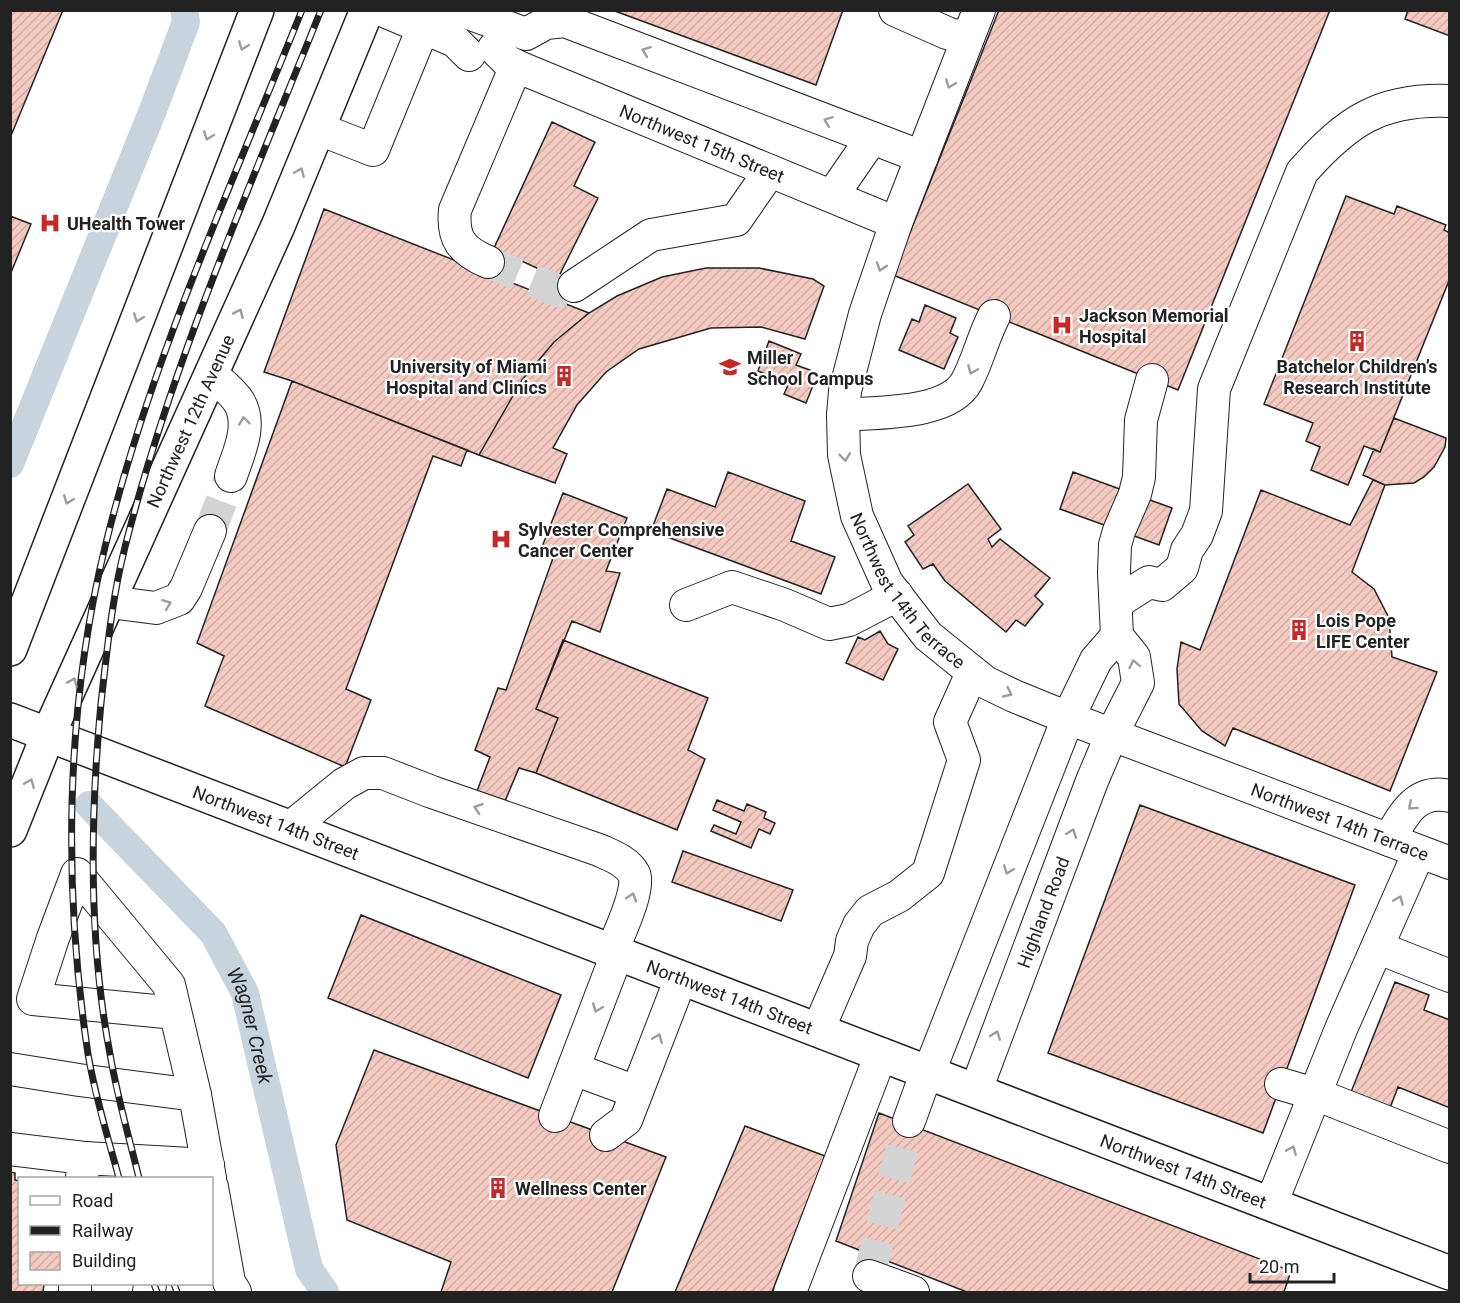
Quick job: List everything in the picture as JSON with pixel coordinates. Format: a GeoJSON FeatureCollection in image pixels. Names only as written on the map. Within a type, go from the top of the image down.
{"type":"FeatureCollection","features":[{"type":"Feature","properties":{"kind":"main road"},"geometry":{"type":"LineString","coordinates":[[10,649],[257,10]]}},
{"type":"Feature","properties":{"kind":"main road","name":"Northwest 12th Avenue"},"geometry":{"type":"LineString","coordinates":[[10,830],[48,735],[278,226],[367,10]]}},
{"type":"Feature","properties":{"kind":"main road","name":"Northwest 14th Street"},"geometry":{"type":"LineString","coordinates":[[10,720],[928,1071],[1449,1274]]}},
{"type":"Feature","properties":{"kind":"street","name":"Northwest 15th Street"},"geometry":{"type":"LineString","coordinates":[[382,10],[432,19],[487,53],[896,223]]}},
{"type":"Feature","properties":{"kind":"street"},"geometry":{"type":"LineString","coordinates":[[460,10],[526,34],[546,23],[565,21],[922,157]]}},
{"type":"Feature","properties":{"kind":"street"},"geometry":{"type":"LineString","coordinates":[[895,10],[947,33],[973,25]]}},
{"type":"Feature","properties":{"kind":"street"},"geometry":{"type":"LineString","coordinates":[[319,129],[372,150],[432,19]]}},
{"type":"Feature","properties":{"kind":"street","name":"Northwest 14th Terrace"},"geometry":{"type":"LineString","coordinates":[[973,25],[896,223],[866,314],[845,391],[844,455],[856,516],[887,583],[928,636],[985,682],[1068,718],[1449,863]]}},
{"type":"Feature","properties":{"kind":"street"},"geometry":{"type":"LineString","coordinates":[[487,53],[454,224],[462,245],[471,255],[488,262]]}},
{"type":"Feature","properties":{"kind":"street"},"geometry":{"type":"LineString","coordinates":[[1116,603],[1149,582],[1150,568],[1169,551],[1187,550],[1197,535],[1206,511],[1214,390],[1302,172],[1349,125],[1379,109],[1427,100],[1449,101]]}},
{"type":"Feature","properties":{"kind":"street"},"geometry":{"type":"LineString","coordinates":[[831,196],[872,138]]}},
{"type":"Feature","properties":{"kind":"street"},"geometry":{"type":"LineString","coordinates":[[574,286],[651,235],[736,220],[770,171]]}},
{"type":"Feature","properties":{"kind":"street"},"geometry":{"type":"LineString","coordinates":[[843,415],[925,408],[944,402],[967,382],[994,316]]}},
{"type":"Feature","properties":{"kind":"street"},"geometry":{"type":"LineString","coordinates":[[212,375],[239,402],[244,413],[245,430],[231,476]]}},
{"type":"Feature","properties":{"kind":"street"},"geometry":{"type":"LineString","coordinates":[[909,1121],[1068,718],[1096,660],[1117,636],[1115,545],[1135,494],[1139,477],[1141,420],[1152,380]]}},
{"type":"Feature","properties":{"kind":"street"},"geometry":{"type":"LineString","coordinates":[[109,602],[156,608],[179,599],[186,588],[210,531]]}},
{"type":"Feature","properties":{"kind":"street"},"geometry":{"type":"LineString","coordinates":[[686,604],[732,586],[829,624],[849,620],[897,595]]}},
{"type":"Feature","properties":{"kind":"street","name":"Highland Road"},"geometry":{"type":"LineString","coordinates":[[976,1090],[1088,792],[1112,734],[1138,683],[1134,657],[1117,636]]}},
{"type":"Feature","properties":{"kind":"street"},"geometry":{"type":"LineString","coordinates":[[818,1030],[850,956],[852,941],[859,925],[870,911],[899,896],[928,873],[964,760],[950,722],[972,673]]}},
{"type":"Feature","properties":{"kind":"street"},"geometry":{"type":"LineString","coordinates":[[290,828],[344,784],[364,773],[383,773],[442,796],[599,850],[624,862],[634,873],[637,881],[634,894],[561,1102],[625,1123],[681,978]]}},
{"type":"Feature","properties":{"kind":"street"},"geometry":{"type":"LineString","coordinates":[[1389,840],[1402,816],[1414,803],[1425,796],[1439,793],[1449,796]]}},
{"type":"Feature","properties":{"kind":"street"},"geometry":{"type":"LineString","coordinates":[[1271,1204],[1341,1029],[1419,852]]}},
{"type":"Feature","properties":{"kind":"street"},"geometry":{"type":"LineString","coordinates":[[10,1149],[83,1168],[158,1170],[210,1177],[195,1095],[175,1013],[168,985],[77,874],[33,999],[175,1013]]}},
{"type":"Feature","properties":{"kind":"street"},"geometry":{"type":"LineString","coordinates":[[1378,948],[1449,976]]}},
{"type":"Feature","properties":{"kind":"street"},"geometry":{"type":"LineString","coordinates":[[790,1293],[881,1054]]}},
{"type":"Feature","properties":{"kind":"street"},"geometry":{"type":"LineString","coordinates":[[10,1069],[195,1095]]}},
{"type":"Feature","properties":{"kind":"street"},"geometry":{"type":"LineString","coordinates":[[1281,1084],[1315,1094],[1449,1147]]}},
{"type":"Feature","properties":{"kind":"street"},"geometry":{"type":"LineString","coordinates":[[213,1194],[229,1282],[235,1293]]}},
{"type":"Feature","properties":{"kind":"street"},"geometry":{"type":"LineString","coordinates":[[868,1280],[913,1293]]}},
{"type":"Feature","properties":{"kind":"building"},"geometry":{"type":"Polygon","coordinates":[[[10,10],[63,10],[10,138],[10,10]]]}},
{"type":"Feature","properties":{"kind":"building"},"geometry":{"type":"Polygon","coordinates":[[[612,10],[843,10],[816,85],[612,10]]]}},
{"type":"Feature","properties":{"kind":"building"},"geometry":{"type":"Polygon","coordinates":[[[999,10],[1330,10],[1178,390],[893,275],[999,10]]]}},
{"type":"Feature","properties":{"kind":"building"},"geometry":{"type":"Polygon","coordinates":[[[1408,10],[1450,10],[1450,36],[1405,19],[1408,10]]]}},
{"type":"Feature","properties":{"kind":"building"},"geometry":{"type":"Polygon","coordinates":[[[552,122],[595,142],[574,186],[598,198],[558,278],[494,248],[552,122]]]}},
{"type":"Feature","properties":{"kind":"building","name":"Batchelor Children’s Research Institute"},"geometry":{"type":"Polygon","coordinates":[[[1346,196],[1394,214],[1397,206],[1446,225],[1444,230],[1450,233],[1450,278],[1380,452],[1364,446],[1348,485],[1311,470],[1320,447],[1306,441],[1313,423],[1264,404],[1346,196]]]}},
{"type":"Feature","properties":{"kind":"building"},"geometry":{"type":"Polygon","coordinates":[[[324,209],[589,313],[554,342],[522,380],[479,455],[264,372],[324,209]]]}},
{"type":"Feature","properties":{"kind":"building"},"geometry":{"type":"Polygon","coordinates":[[[10,216],[31,224],[10,275],[10,216]]]}},
{"type":"Feature","properties":{"kind":"building","name":"University of Miami Hospital and Clinics"},"geometry":{"type":"Polygon","coordinates":[[[706,268],[759,268],[813,279],[824,286],[805,339],[761,327],[711,328],[639,349],[606,372],[577,405],[553,448],[567,454],[555,483],[479,455],[522,380],[554,342],[589,313],[617,296],[662,277],[706,268]]]}},
{"type":"Feature","properties":{"kind":"building"},"geometry":{"type":"Polygon","coordinates":[[[925,305],[956,318],[950,333],[958,337],[944,369],[899,350],[912,319],[919,322],[925,305]]]}},
{"type":"Feature","properties":{"kind":"building"},"geometry":{"type":"Polygon","coordinates":[[[769,341],[801,354],[796,365],[818,373],[806,403],[784,394],[789,383],[758,371],[769,341]]]}},
{"type":"Feature","properties":{"kind":"building"},"geometry":{"type":"Polygon","coordinates":[[[292,381],[467,450],[461,466],[433,456],[346,689],[371,700],[345,767],[205,706],[224,656],[197,643],[292,381]]]}},
{"type":"Feature","properties":{"kind":"building"},"geometry":{"type":"Polygon","coordinates":[[[1394,418],[1446,438],[1445,447],[1434,467],[1414,483],[1385,485],[1363,475],[1374,449],[1380,452],[1394,418]]]}},
{"type":"Feature","properties":{"kind":"building"},"geometry":{"type":"Polygon","coordinates":[[[728,472],[805,501],[791,541],[835,557],[821,594],[651,531],[667,489],[715,507],[728,472]]]}},
{"type":"Feature","properties":{"kind":"building"},"geometry":{"type":"Polygon","coordinates":[[[1073,472],[1172,508],[1159,545],[1060,509],[1073,472]]]}},
{"type":"Feature","properties":{"kind":"building","name":"Lois Pope LIFE Center"},"geometry":{"type":"Polygon","coordinates":[[[1373,480],[1385,485],[1352,572],[1374,589],[1389,618],[1392,657],[1437,672],[1390,791],[1233,728],[1225,746],[1202,731],[1179,704],[1177,669],[1181,642],[1200,650],[1261,490],[1350,525],[1373,480]]]}},
{"type":"Feature","properties":{"kind":"building"},"geometry":{"type":"Polygon","coordinates":[[[968,484],[1001,529],[988,539],[992,547],[1000,539],[1050,578],[1035,596],[1043,604],[1025,626],[1016,620],[1006,632],[945,581],[933,564],[923,569],[905,542],[914,535],[908,526],[968,484]]]}},
{"type":"Feature","properties":{"kind":"building"},"geometry":{"type":"Polygon","coordinates":[[[563,493],[627,518],[606,571],[620,573],[600,632],[572,621],[536,709],[558,718],[536,773],[519,768],[505,801],[477,791],[490,757],[475,750],[498,688],[506,690],[553,558],[540,552],[563,493]]]}},
{"type":"Feature","properties":{"kind":"building"},"geometry":{"type":"Polygon","coordinates":[[[880,631],[888,644],[898,649],[883,680],[846,663],[858,637],[865,640],[880,631]]]}},
{"type":"Feature","properties":{"kind":"building"},"geometry":{"type":"Polygon","coordinates":[[[563,640],[708,698],[688,750],[705,759],[677,830],[536,773],[558,718],[536,709],[563,640]]]}},
{"type":"Feature","properties":{"kind":"building"},"geometry":{"type":"Polygon","coordinates":[[[717,800],[744,811],[747,804],[766,812],[764,818],[775,823],[770,834],[759,829],[751,848],[711,831],[714,825],[736,834],[741,822],[713,810],[717,800]]]}},
{"type":"Feature","properties":{"kind":"building"},"geometry":{"type":"Polygon","coordinates":[[[1140,805],[1355,885],[1263,1133],[1048,1053],[1140,805]]]}},
{"type":"Feature","properties":{"kind":"building"},"geometry":{"type":"Polygon","coordinates":[[[683,851],[793,890],[781,921],[672,882],[683,851]]]}},
{"type":"Feature","properties":{"kind":"building"},"geometry":{"type":"Polygon","coordinates":[[[361,915],[561,995],[528,1078],[328,998],[361,915]]]}},
{"type":"Feature","properties":{"kind":"building"},"geometry":{"type":"Polygon","coordinates":[[[1395,982],[1429,995],[1424,1010],[1450,1020],[1450,1108],[1398,1087],[1390,1108],[1351,1092],[1395,982]]]}},
{"type":"Feature","properties":{"kind":"building","name":"Wellness Center"},"geometry":{"type":"Polygon","coordinates":[[[374,1050],[666,1157],[612,1292],[441,1292],[451,1262],[347,1220],[336,1145],[374,1050]]]}},
{"type":"Feature","properties":{"kind":"building"},"geometry":{"type":"Polygon","coordinates":[[[879,1113],[1291,1271],[1284,1292],[967,1292],[836,1241],[879,1113]]]}},
{"type":"Feature","properties":{"kind":"building"},"geometry":{"type":"Polygon","coordinates":[[[745,1126],[825,1156],[772,1292],[675,1292],[745,1126]]]}},
{"type":"Feature","properties":{"kind":"building"},"geometry":{"type":"Polygon","coordinates":[[[10,1172],[15,1173],[15,1180],[18,1181],[18,1285],[44,1285],[43,1292],[10,1292],[10,1172]]]}},
{"type":"Feature","properties":{"kind":"waterway"},"geometry":{"type":"LineString","coordinates":[[10,464],[153,110],[186,22],[184,10]]}},
{"type":"Feature","properties":{"kind":"waterway","name":"Wagner Creek"},"geometry":{"type":"LineString","coordinates":[[89,805],[213,933],[245,993],[309,1269],[325,1292]]}},
{"type":"Feature","properties":{"kind":"tunnel"},"geometry":{"type":"LineString","coordinates":[[488,262],[559,291],[574,286]]}},
{"type":"Feature","properties":{"kind":"tunnel"},"geometry":{"type":"LineString","coordinates":[[210,531],[231,476]]}},
{"type":"Feature","properties":{"kind":"tunnel"},"geometry":{"type":"LineString","coordinates":[[870,1272],[909,1121]]}},
{"type":"Feature","properties":{"kind":"railway"},"geometry":{"type":"LineString","coordinates":[[119,1177],[88,1054],[74,928],[72,800],[75,736],[82,672],[105,547],[123,478],[145,410],[168,342],[220,209],[302,10]]}},
{"type":"Feature","properties":{"kind":"railway"},"geometry":{"type":"LineString","coordinates":[[139,1177],[120,1101],[103,1011],[93,879],[97,747],[113,605],[125,547],[165,410],[240,209],[321,10]]}},
{"type":"Feature","properties":{"kind":"railway"},"geometry":{"type":"LineString","coordinates":[[154,1285],[157,1292]]}},
{"type":"Feature","properties":{"kind":"railway"},"geometry":{"type":"LineString","coordinates":[[174,1285],[177,1292]]}},
{"type":"Feature","properties":{"kind":"place","name":"UHealth Tower"},"geometry":{"type":"Point","coordinates":[50,223]}},
{"type":"Feature","properties":{"kind":"place","name":"Jackson Memorial Hospital"},"geometry":{"type":"Point","coordinates":[1062,325]}},
{"type":"Feature","properties":{"kind":"place","name":"Batchelor Children’s Research Institute"},"geometry":{"type":"Point","coordinates":[1357,341]}},
{"type":"Feature","properties":{"kind":"place","name":"Miller School Campus"},"geometry":{"type":"Point","coordinates":[730,367]}},
{"type":"Feature","properties":{"kind":"place","name":"University of Miami Hospital and Clinics"},"geometry":{"type":"Point","coordinates":[564,376]}},
{"type":"Feature","properties":{"kind":"place","name":"Sylvester Comprehensive Cancer Center"},"geometry":{"type":"Point","coordinates":[501,539]}},
{"type":"Feature","properties":{"kind":"place","name":"Lois Pope LIFE Center"},"geometry":{"type":"Point","coordinates":[1299,630]}},
{"type":"Feature","properties":{"kind":"place","name":"Wellness Center"},"geometry":{"type":"Point","coordinates":[498,1188]}}]}
